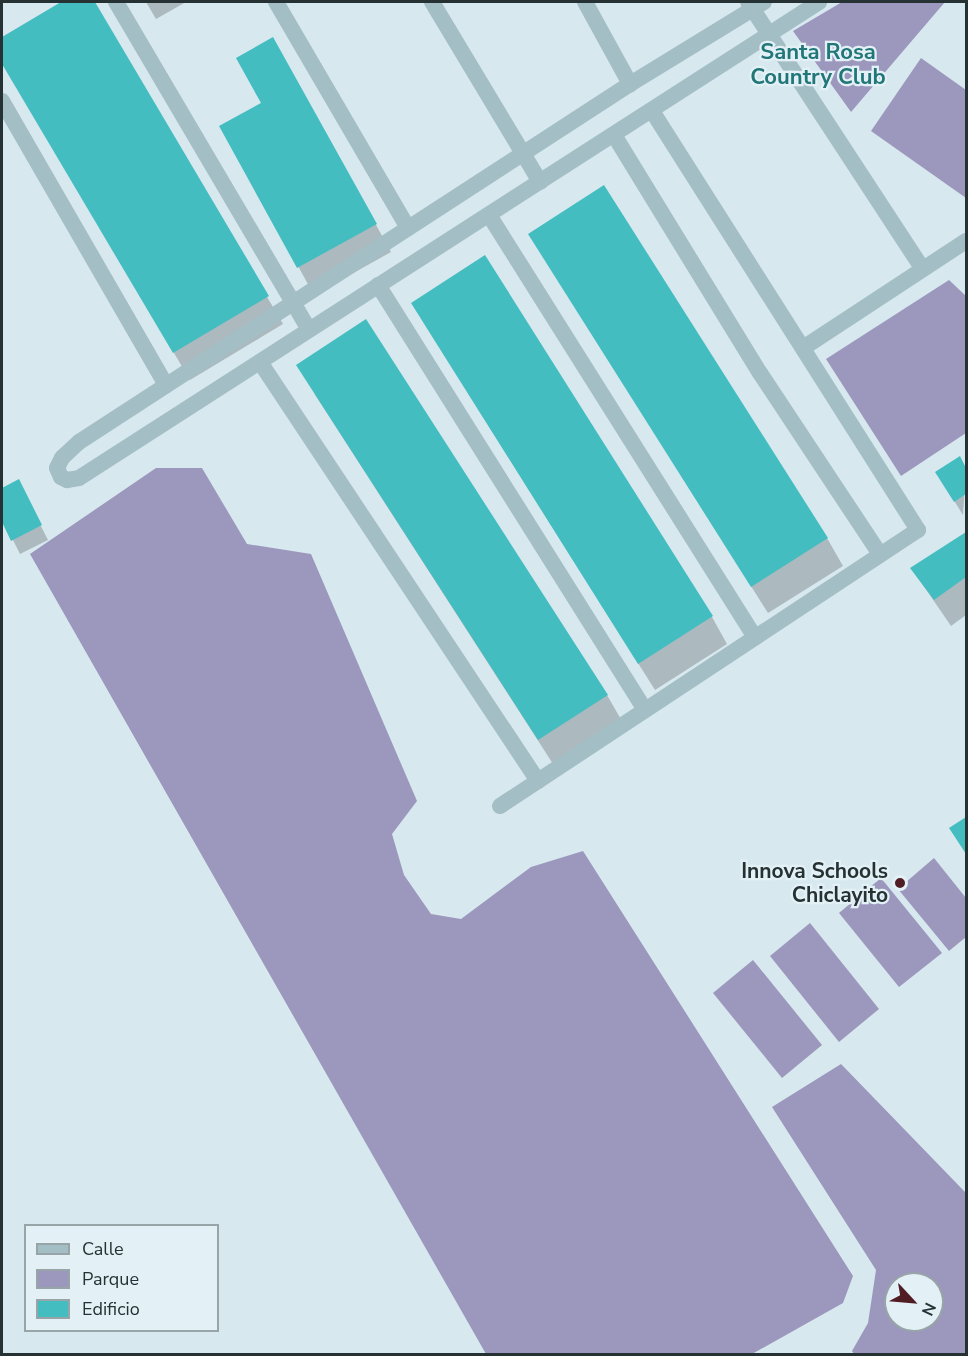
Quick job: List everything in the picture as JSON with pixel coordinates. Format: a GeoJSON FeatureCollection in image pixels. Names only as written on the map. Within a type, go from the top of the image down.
{"type":"FeatureCollection","features":[{"type":"Feature","properties":{"kind":"street"},"geometry":{"type":"LineString","coordinates":[[116,2],[308,328]]}},
{"type":"Feature","properties":{"kind":"street"},"geometry":{"type":"LineString","coordinates":[[276,2],[408,228]]}},
{"type":"Feature","properties":{"kind":"street"},"geometry":{"type":"LineString","coordinates":[[432,2],[540,182]]}},
{"type":"Feature","properties":{"kind":"street"},"geometry":{"type":"LineString","coordinates":[[585,2],[630,84]]}},
{"type":"Feature","properties":{"kind":"street"},"geometry":{"type":"LineString","coordinates":[[819,2],[770,34],[652,111],[308,328],[260,362],[79,478],[67,480],[61,477],[57,468],[62,458],[79,442],[755,4],[770,34],[923,269]]}},
{"type":"Feature","properties":{"kind":"street"},"geometry":{"type":"LineString","coordinates":[[2,101],[166,385]]}},
{"type":"Feature","properties":{"kind":"street"},"geometry":{"type":"LineString","coordinates":[[500,806],[918,530],[652,111]]}},
{"type":"Feature","properties":{"kind":"street"},"geometry":{"type":"LineString","coordinates":[[614,135],[760,373],[880,554]]}},
{"type":"Feature","properties":{"kind":"street"},"geometry":{"type":"LineString","coordinates":[[489,214],[755,637]]}},
{"type":"Feature","properties":{"kind":"street"},"geometry":{"type":"LineString","coordinates":[[803,348],[966,241]]}},
{"type":"Feature","properties":{"kind":"street"},"geometry":{"type":"LineString","coordinates":[[378,285],[645,710]]}},
{"type":"Feature","properties":{"kind":"street"},"geometry":{"type":"LineString","coordinates":[[260,362],[538,781]]}},
{"type":"Feature","properties":{"kind":"green space"},"geometry":{"type":"Polygon","coordinates":[[[842,2],[945,2],[851,112],[793,31],[842,2]]]}},
{"type":"Feature","properties":{"kind":"green space"},"geometry":{"type":"Polygon","coordinates":[[[921,58],[966,90],[966,198],[871,131],[921,58]]]}},
{"type":"Feature","properties":{"kind":"green space"},"geometry":{"type":"Polygon","coordinates":[[[949,280],[966,296],[966,433],[901,476],[826,359],[949,280]]]}},
{"type":"Feature","properties":{"kind":"green space"},"geometry":{"type":"Polygon","coordinates":[[[156,468],[202,468],[247,544],[311,554],[417,801],[392,834],[404,875],[431,914],[461,919],[531,867],[583,851],[853,1276],[843,1303],[752,1354],[486,1354],[30,554],[156,468]]]}},
{"type":"Feature","properties":{"kind":"green space"},"geometry":{"type":"Polygon","coordinates":[[[934,858],[966,898],[966,937],[949,951],[898,889],[934,858]]]}},
{"type":"Feature","properties":{"kind":"green space"},"geometry":{"type":"Polygon","coordinates":[[[881,878],[942,953],[899,987],[839,913],[881,878]]]}},
{"type":"Feature","properties":{"kind":"green space"},"geometry":{"type":"Polygon","coordinates":[[[810,923],[879,1009],[839,1042],[770,956],[810,923]]]}},
{"type":"Feature","properties":{"kind":"green space"},"geometry":{"type":"Polygon","coordinates":[[[753,960],[822,1045],[782,1078],[713,993],[753,960]]]}},
{"type":"Feature","properties":{"kind":"green space"},"geometry":{"type":"Polygon","coordinates":[[[841,1064],[966,1193],[966,1354],[854,1354],[852,1351],[868,1323],[876,1270],[772,1107],[841,1064]]]}},
{"type":"Feature","properties":{"kind":"building"},"geometry":{"type":"Polygon","coordinates":[[[61,2],[95,2],[269,296],[173,353],[2,64],[2,37],[61,2]]]}},
{"type":"Feature","properties":{"kind":"building"},"geometry":{"type":"Polygon","coordinates":[[[273,37],[377,224],[297,268],[219,126],[261,103],[236,58],[273,37]]]}},
{"type":"Feature","properties":{"kind":"building"},"geometry":{"type":"Polygon","coordinates":[[[604,185],[828,538],[751,587],[528,234],[604,185]]]}},
{"type":"Feature","properties":{"kind":"building"},"geometry":{"type":"Polygon","coordinates":[[[485,255],[713,616],[638,664],[411,303],[485,255]]]}},
{"type":"Feature","properties":{"kind":"building"},"geometry":{"type":"Polygon","coordinates":[[[366,319],[608,695],[538,740],[296,365],[366,319]]]}},
{"type":"Feature","properties":{"kind":"building"},"geometry":{"type":"Polygon","coordinates":[[[960,456],[966,468],[966,494],[954,502],[935,472],[960,456]]]}},
{"type":"Feature","properties":{"kind":"building"},"geometry":{"type":"Polygon","coordinates":[[[19,479],[42,525],[11,541],[2,522],[2,488],[19,479]]]}},
{"type":"Feature","properties":{"kind":"building"},"geometry":{"type":"Polygon","coordinates":[[[966,532],[966,577],[934,600],[910,568],[966,532]]]}},
{"type":"Feature","properties":{"kind":"building"},"geometry":{"type":"Polygon","coordinates":[[[966,817],[966,854],[949,828],[966,817]]]}},
{"type":"Feature","properties":{"kind":"place","name":"Innova Schools Chiclayito"},"geometry":{"type":"Point","coordinates":[900,883]}},
{"type":"Feature","properties":{"kind":"district","name":"Santa Rosa Country Club"},"geometry":{"type":"Point","coordinates":[818,64]}}]}
